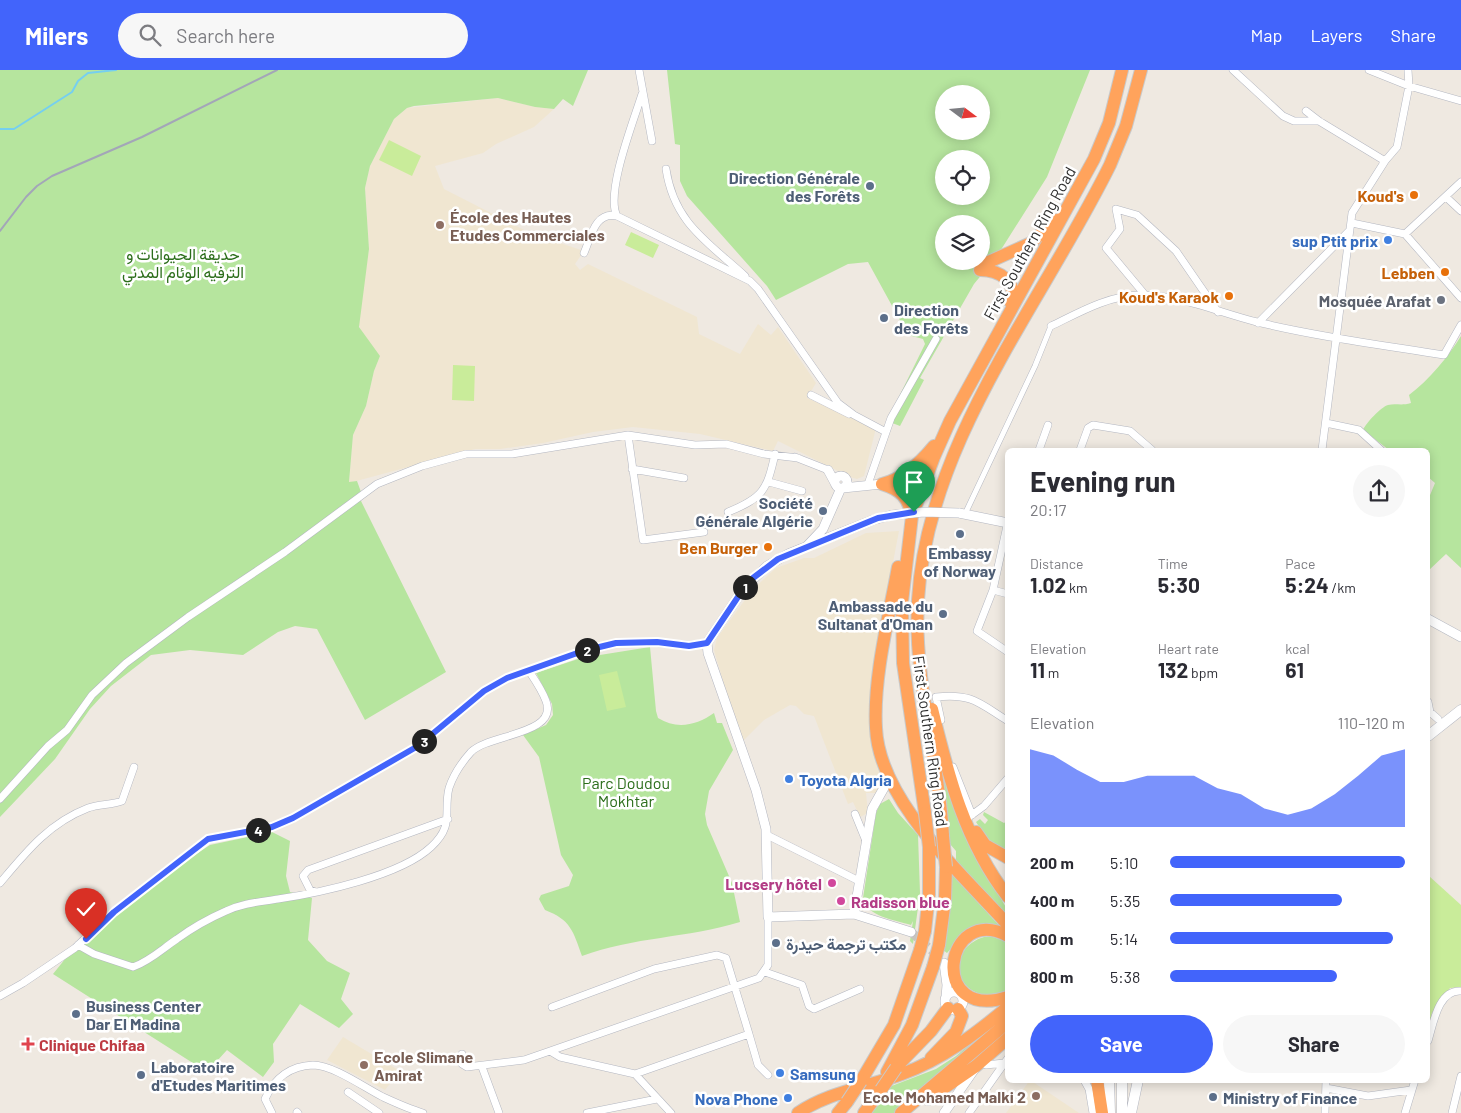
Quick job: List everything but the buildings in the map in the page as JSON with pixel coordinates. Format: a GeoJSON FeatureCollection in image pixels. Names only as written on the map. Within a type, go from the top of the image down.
{"type":"FeatureCollection","features":[{"type":"Feature","properties":{"kind":"highway","name":"First Southern Ring Road"},"geometry":{"type":"LineString","coordinates":[[838,1113],[861,1081],[894,1025],[920,950],[929,894],[929,847],[902,650],[902,602],[912,516],[950,421],[1089,168],[1109,123],[1122,70]]}},
{"type":"Feature","properties":{"kind":"highway","name":"First Southern Ring Road"},"geometry":{"type":"LineString","coordinates":[[857,1113],[877,1092],[892,1070],[912,1025],[939,945],[945,900],[946,867],[939,792],[919,673],[917,610],[920,569],[926,532],[946,473],[990,382],[1110,165],[1126,126],[1141,70]]}},
{"type":"Feature","properties":{"kind":"highway"},"geometry":{"type":"LineString","coordinates":[[1001,326],[1012,300],[1013,292],[1002,274],[982,267],[1036,240],[1054,220],[1089,168]]}},
{"type":"Feature","properties":{"kind":"highway"},"geometry":{"type":"LineString","coordinates":[[882,484],[896,480],[921,461],[950,421]]}},
{"type":"Feature","properties":{"kind":"highway"},"geometry":{"type":"LineString","coordinates":[[882,484],[902,492],[909,502],[912,516],[899,564],[878,683],[876,727],[883,762],[890,783],[908,811],[1005,922]]}},
{"type":"Feature","properties":{"kind":"highway"},"geometry":{"type":"LineString","coordinates":[[917,610],[931,706],[950,779],[967,828],[982,859],[1005,894]]}},
{"type":"Feature","properties":{"kind":"highway"},"geometry":{"type":"LineString","coordinates":[[950,779],[985,845],[1005,856]]}},
{"type":"Feature","properties":{"kind":"highway"},"geometry":{"type":"LineString","coordinates":[[910,1071],[932,1057],[956,1032],[962,1019],[955,1000],[953,976],[955,952],[969,936],[993,931],[1005,935]]}},
{"type":"Feature","properties":{"kind":"highway"},"geometry":{"type":"LineString","coordinates":[[892,1070],[955,1000],[976,998],[986,1001],[1005,997]]}},
{"type":"Feature","properties":{"kind":"highway"},"geometry":{"type":"LineString","coordinates":[[798,1113],[826,1099],[910,1071],[958,1047],[1005,1009]]}},
{"type":"Feature","properties":{"kind":"highway"},"geometry":{"type":"LineString","coordinates":[[901,1113],[1005,1025]]}},
{"type":"Feature","properties":{"kind":"highway"},"geometry":{"type":"LineString","coordinates":[[910,1113],[979,1064],[1005,1041]]}},
{"type":"Feature","properties":{"kind":"highway"},"geometry":{"type":"LineString","coordinates":[[1097,1083],[1102,1113]]}},
{"type":"Feature","properties":{"kind":"highway"},"geometry":{"type":"LineString","coordinates":[[864,1113],[877,1092]]}},
{"type":"Feature","properties":{"kind":"main road"},"geometry":{"type":"LineString","coordinates":[[1430,725],[1461,701]]}},
{"type":"Feature","properties":{"kind":"main road"},"geometry":{"type":"LineString","coordinates":[[1430,734],[1461,710]]}},
{"type":"Feature","properties":{"kind":"main road"},"geometry":{"type":"LineString","coordinates":[[1109,1083],[1110,1113]]}},
{"type":"Feature","properties":{"kind":"main road"},"geometry":{"type":"LineString","coordinates":[[1122,1083],[1122,1113]]}},
{"type":"Feature","properties":{"kind":"main road"},"geometry":{"type":"LineString","coordinates":[[1131,1113],[1137,1083]]}},
{"type":"Feature","properties":{"kind":"street"},"geometry":{"type":"LineString","coordinates":[[639,70],[652,140]]}},
{"type":"Feature","properties":{"kind":"street"},"geometry":{"type":"LineString","coordinates":[[1369,70],[1409,86],[1461,101]]}},
{"type":"Feature","properties":{"kind":"street"},"geometry":{"type":"LineString","coordinates":[[1322,448],[1352,213],[1385,161],[1397,147],[1409,86],[1408,70]]}},
{"type":"Feature","properties":{"kind":"street"},"geometry":{"type":"LineString","coordinates":[[1235,72],[1283,116],[1294,121],[1319,122]]}},
{"type":"Feature","properties":{"kind":"street"},"geometry":{"type":"LineString","coordinates":[[617,216],[614,204],[616,180],[642,94]]}},
{"type":"Feature","properties":{"kind":"street"},"geometry":{"type":"LineString","coordinates":[[1306,111],[1319,122],[1385,161]]}},
{"type":"Feature","properties":{"kind":"street"},"geometry":{"type":"LineString","coordinates":[[666,169],[671,193],[683,217],[700,238],[750,281],[776,313],[838,403],[854,415],[886,432]]}},
{"type":"Feature","properties":{"kind":"street"},"geometry":{"type":"LineString","coordinates":[[1405,234],[1461,182]]}},
{"type":"Feature","properties":{"kind":"street"},"geometry":{"type":"LineString","coordinates":[[1446,197],[1461,211]]}},
{"type":"Feature","properties":{"kind":"street"},"geometry":{"type":"LineString","coordinates":[[1146,296],[1106,248],[1120,229],[1116,209],[1137,215],[1176,251],[1218,312]]}},
{"type":"Feature","properties":{"kind":"street"},"geometry":{"type":"LineString","coordinates":[[584,253],[598,220],[606,215],[617,216],[750,281]]}},
{"type":"Feature","properties":{"kind":"street"},"geometry":{"type":"LineString","coordinates":[[1352,223],[1405,234],[1461,298]]}},
{"type":"Feature","properties":{"kind":"street"},"geometry":{"type":"LineString","coordinates":[[1258,323],[1349,230]]}},
{"type":"Feature","properties":{"kind":"street"},"geometry":{"type":"LineString","coordinates":[[962,513],[1035,366],[1051,326],[1095,305],[1114,298],[1146,296],[1174,300],[1258,323],[1444,355],[1461,325]]}},
{"type":"Feature","properties":{"kind":"street"},"geometry":{"type":"LineString","coordinates":[[863,485],[886,432],[936,340]]}},
{"type":"Feature","properties":{"kind":"street"},"geometry":{"type":"LineString","coordinates":[[810,395],[841,412],[854,415]]}},
{"type":"Feature","properties":{"kind":"street"},"geometry":{"type":"LineString","coordinates":[[1326,423],[1360,430],[1379,448]]}},
{"type":"Feature","properties":{"kind":"street"},"geometry":{"type":"LineString","coordinates":[[1040,448],[1048,425]]}},
{"type":"Feature","properties":{"kind":"street"},"geometry":{"type":"LineString","coordinates":[[1081,448],[1088,428],[1094,425],[1130,431],[1150,448]]}},
{"type":"Feature","properties":{"kind":"street"},"geometry":{"type":"LineString","coordinates":[[0,799],[48,746],[67,730],[92,695],[126,663],[188,617],[285,552],[377,484],[422,466],[466,454],[512,454],[628,435],[695,445],[726,444],[764,454],[775,451],[828,470],[840,483],[882,484]]}},
{"type":"Feature","properties":{"kind":"street"},"geometry":{"type":"LineString","coordinates":[[628,435],[642,540],[704,532]]}},
{"type":"Feature","properties":{"kind":"street"},"geometry":{"type":"LineString","coordinates":[[728,512],[752,502],[769,482],[775,451]]}},
{"type":"Feature","properties":{"kind":"street"},"geometry":{"type":"LineString","coordinates":[[632,469],[684,478]]}},
{"type":"Feature","properties":{"kind":"street"},"geometry":{"type":"LineString","coordinates":[[769,482],[802,491]]}},
{"type":"Feature","properties":{"kind":"street"},"geometry":{"type":"LineString","coordinates":[[805,548],[823,528],[840,483]]}},
{"type":"Feature","properties":{"kind":"street"},"geometry":{"type":"LineString","coordinates":[[0,996],[23,983],[78,945],[114,912],[208,839],[272,827],[293,818],[418,746],[484,691],[507,678],[583,651],[616,643],[657,642],[689,646],[707,643],[753,578],[788,554],[856,526],[892,515],[924,512],[962,513],[1005,522]]}},
{"type":"Feature","properties":{"kind":"street"},"geometry":{"type":"LineString","coordinates":[[823,528],[856,526]]}},
{"type":"Feature","properties":{"kind":"street"},"geometry":{"type":"LineString","coordinates":[[1005,532],[993,590],[977,631],[1005,650]]}},
{"type":"Feature","properties":{"kind":"street"},"geometry":{"type":"LineString","coordinates":[[993,590],[1005,593]]}},
{"type":"Feature","properties":{"kind":"street"},"geometry":{"type":"LineString","coordinates":[[1430,620],[1461,637]]}},
{"type":"Feature","properties":{"kind":"street"},"geometry":{"type":"LineString","coordinates":[[462,1054],[462,1064],[465,1067],[482,1067],[501,1062],[524,1060],[759,978],[765,972],[768,965],[767,835],[756,790],[727,711],[707,643]]}},
{"type":"Feature","properties":{"kind":"street"},"geometry":{"type":"LineString","coordinates":[[78,945],[94,954],[133,967],[154,957],[178,938],[226,911],[250,903],[316,892],[375,875],[419,856],[432,847],[448,819],[449,789],[469,754],[489,741],[531,730],[543,722],[548,712],[546,701],[529,671]]}},
{"type":"Feature","properties":{"kind":"street"},"geometry":{"type":"LineString","coordinates":[[1005,719],[969,697],[936,697],[942,728],[970,817],[984,806],[1005,782]]}},
{"type":"Feature","properties":{"kind":"street"},"geometry":{"type":"LineString","coordinates":[[1430,712],[1438,719]]}},
{"type":"Feature","properties":{"kind":"street"},"geometry":{"type":"LineString","coordinates":[[854,914],[872,809],[885,786],[883,762]]}},
{"type":"Feature","properties":{"kind":"street"},"geometry":{"type":"LineString","coordinates":[[0,883],[48,830],[90,807],[122,801],[134,767]]}},
{"type":"Feature","properties":{"kind":"street"},"geometry":{"type":"LineString","coordinates":[[854,814],[866,842]]}},
{"type":"Feature","properties":{"kind":"street"},"geometry":{"type":"LineString","coordinates":[[316,892],[310,890],[303,876],[308,870],[448,819]]}},
{"type":"Feature","properties":{"kind":"street"},"geometry":{"type":"LineString","coordinates":[[767,835],[859,881]]}},
{"type":"Feature","properties":{"kind":"street"},"geometry":{"type":"LineString","coordinates":[[768,917],[854,914],[911,932]]}},
{"type":"Feature","properties":{"kind":"street"},"geometry":{"type":"LineString","coordinates":[[552,1007],[654,969],[717,954],[726,958],[758,1065],[768,1075]]}},
{"type":"Feature","properties":{"kind":"street"},"geometry":{"type":"LineString","coordinates":[[765,972],[802,985],[809,1006],[814,1009],[860,990]]}},
{"type":"Feature","properties":{"kind":"street"},"geometry":{"type":"LineString","coordinates":[[1430,1036],[1442,1002],[1450,993],[1461,991]]}},
{"type":"Feature","properties":{"kind":"street"},"geometry":{"type":"LineString","coordinates":[[550,1051],[560,1057],[635,1074],[749,1034]]}},
{"type":"Feature","properties":{"kind":"street"},"geometry":{"type":"LineString","coordinates":[[944,1113],[979,1064],[986,1065],[1005,1061]]}},
{"type":"Feature","properties":{"kind":"street"},"geometry":{"type":"LineString","coordinates":[[969,1113],[1005,1062]]}},
{"type":"Feature","properties":{"kind":"street"},"geometry":{"type":"LineString","coordinates":[[272,1113],[265,1099],[279,1077],[294,1069],[314,1065],[336,1072],[395,1102],[423,1113]]}},
{"type":"Feature","properties":{"kind":"street"},"geometry":{"type":"LineString","coordinates":[[482,1067],[499,1113]]}},
{"type":"Feature","properties":{"kind":"street"},"geometry":{"type":"LineString","coordinates":[[635,1074],[671,1113]]}},
{"type":"Feature","properties":{"kind":"street"},"geometry":{"type":"LineString","coordinates":[[1452,1113],[1461,1076]]}},
{"type":"Feature","properties":{"kind":"street"},"geometry":{"type":"LineString","coordinates":[[1086,1083],[1089,1090],[1093,1113]]}},
{"type":"Feature","properties":{"kind":"street"},"geometry":{"type":"LineString","coordinates":[[1325,1113],[1326,1083]]}},
{"type":"Feature","properties":{"kind":"street"},"geometry":{"type":"LineString","coordinates":[[1405,1113],[1414,1083]]}},
{"type":"Feature","properties":{"kind":"street"},"geometry":{"type":"LineString","coordinates":[[1326,1088],[1368,1096],[1411,1090]]}},
{"type":"Feature","properties":{"kind":"street"},"geometry":{"type":"LineString","coordinates":[[348,1092],[379,1113]]}},
{"type":"Feature","properties":{"kind":"street"},"geometry":{"type":"LineString","coordinates":[[587,1113],[657,1098]]}},
{"type":"Feature","properties":{"kind":"shaded area"},"geometry":{"type":"Polygon","coordinates":[[[498,98],[535,107],[554,109],[534,127],[496,144],[483,153],[435,166],[444,189],[530,233],[584,251],[575,264],[580,270],[588,264],[697,317],[699,334],[740,354],[758,324],[771,335],[778,327],[816,383],[807,398],[876,428],[864,476],[857,479],[850,477],[778,441],[773,451],[700,434],[633,427],[593,432],[543,443],[500,449],[475,449],[349,483],[353,435],[366,406],[374,371],[380,356],[362,334],[358,322],[369,249],[365,188],[370,166],[394,119],[407,108],[498,98]]]}},
{"type":"Feature","properties":{"kind":"shaded area"},"geometry":{"type":"Polygon","coordinates":[[[899,531],[890,578],[872,739],[876,762],[883,782],[878,793],[866,793],[868,813],[860,817],[853,802],[848,804],[814,716],[804,714],[796,706],[790,705],[764,720],[741,743],[714,650],[717,638],[753,589],[776,568],[804,558],[814,558],[866,533],[899,531]]]}},
{"type":"Feature","properties":{"kind":"shaded area","name":"Ecole Slimane Amirat"},"geometry":{"type":"Polygon","coordinates":[[[343,1037],[400,1071],[385,1090],[327,1060],[343,1037]]]}},
{"type":"Feature","properties":{"kind":"shaded area","name":"Ecole Mohamed Malki 2"},"geometry":{"type":"Polygon","coordinates":[[[1028,1083],[1034,1083],[1079,1113],[1006,1113],[1028,1083]]]}},
{"type":"Feature","properties":{"kind":"green space","name":"حديقة الحيوانات و الترفيه الوئام المدني"},"geometry":{"type":"Polygon","coordinates":[[[0,70],[588,70],[573,106],[563,99],[554,109],[535,107],[498,98],[407,108],[394,119],[370,166],[365,188],[369,249],[359,327],[380,356],[374,371],[366,406],[353,435],[349,482],[357,481],[361,492],[361,501],[446,672],[365,720],[317,629],[295,626],[278,632],[243,655],[190,650],[151,655],[111,686],[90,709],[55,759],[0,817],[0,70]]]}},
{"type":"Feature","properties":{"kind":"green space"},"geometry":{"type":"Polygon","coordinates":[[[667,70],[1090,70],[1047,177],[990,265],[990,215],[935,215],[935,270],[986,270],[974,284],[920,378],[924,380],[900,426],[887,421],[925,344],[923,339],[908,335],[868,262],[848,264],[776,300],[767,286],[687,196],[680,181],[680,145],[675,144],[667,70]]]}},
{"type":"Feature","properties":{"kind":"green space"},"geometry":{"type":"Polygon","coordinates":[[[389,140],[421,156],[412,176],[379,160],[389,140]]]}},
{"type":"Feature","properties":{"kind":"green space"},"geometry":{"type":"Polygon","coordinates":[[[631,232],[659,245],[653,258],[625,245],[631,232]]]}},
{"type":"Feature","properties":{"kind":"green space"},"geometry":{"type":"Polygon","coordinates":[[[1461,336],[1461,568],[1446,554],[1430,569],[1430,495],[1435,483],[1430,479],[1430,448],[1386,448],[1363,430],[1367,423],[1385,406],[1411,403],[1409,395],[1438,368],[1461,336]]]}},
{"type":"Feature","properties":{"kind":"green space"},"geometry":{"type":"Polygon","coordinates":[[[453,365],[475,366],[474,401],[452,400],[453,365]]]}},
{"type":"Feature","properties":{"kind":"green space","name":"Parc Doudou Mokhtar"},"geometry":{"type":"Polygon","coordinates":[[[650,647],[658,718],[665,722],[680,725],[701,721],[714,713],[717,723],[722,723],[733,750],[709,791],[705,814],[707,825],[732,883],[740,922],[621,945],[582,956],[570,927],[566,922],[545,910],[539,899],[541,895],[569,886],[573,875],[561,855],[539,757],[523,735],[546,725],[553,715],[552,704],[536,673],[581,658],[650,647]]]}},
{"type":"Feature","properties":{"kind":"green space"},"geometry":{"type":"Polygon","coordinates":[[[617,671],[626,707],[607,711],[599,675],[617,671]]]}},
{"type":"Feature","properties":{"kind":"green space"},"geometry":{"type":"Polygon","coordinates":[[[937,751],[984,870],[1005,906],[1005,919],[956,861],[956,851],[950,844],[937,751]]]}},
{"type":"Feature","properties":{"kind":"green space"},"geometry":{"type":"Polygon","coordinates":[[[889,799],[898,813],[918,835],[920,893],[913,944],[910,941],[913,921],[911,925],[882,917],[870,910],[863,898],[876,813],[880,804],[889,799]]]}},
{"type":"Feature","properties":{"kind":"green space"},"geometry":{"type":"Polygon","coordinates":[[[984,812],[1005,822],[1005,852],[988,840],[976,822],[980,819],[985,824],[988,820],[983,815],[984,812]]]}},
{"type":"Feature","properties":{"kind":"green space"},"geometry":{"type":"Polygon","coordinates":[[[272,832],[290,841],[286,876],[290,892],[312,898],[308,940],[327,961],[350,973],[341,999],[353,1014],[339,1028],[300,1004],[273,1044],[274,1062],[263,1077],[227,1050],[207,1072],[53,974],[99,917],[210,845],[272,832]]]}},
{"type":"Feature","properties":{"kind":"green space"},"geometry":{"type":"Polygon","coordinates":[[[952,874],[1005,932],[963,935],[947,953],[943,950],[952,874]]]}},
{"type":"Feature","properties":{"kind":"green space"},"geometry":{"type":"Polygon","coordinates":[[[1430,877],[1461,905],[1461,987],[1450,988],[1432,1013],[1430,1022],[1430,877]]]}},
{"type":"Feature","properties":{"kind":"green space"},"geometry":{"type":"Polygon","coordinates":[[[984,937],[993,937],[1005,941],[1005,993],[993,996],[973,991],[960,976],[959,966],[961,957],[973,942],[984,937]]]}},
{"type":"Feature","properties":{"kind":"green space"},"geometry":{"type":"Polygon","coordinates":[[[1005,1015],[1005,1019],[897,1113],[871,1113],[889,1087],[936,1069],[956,1056],[1005,1015]]]}},
{"type":"Feature","properties":{"kind":"waterway"},"geometry":{"type":"LineString","coordinates":[[0,129],[14,129],[72,92],[78,81],[88,73],[116,70]]}},
{"type":"Feature","properties":{"kind":"tunnel"},"geometry":{"type":"LineString","coordinates":[[911,932],[939,957]]}},
{"type":"Feature","properties":{"kind":"railway"},"geometry":{"type":"LineString","coordinates":[[0,231],[26,197],[37,186],[52,176],[142,137],[277,70]]}},
{"type":"Feature","properties":{"kind":"place","name":"Direction Générale des Forêts"},"geometry":{"type":"Point","coordinates":[870,186]}},
{"type":"Feature","properties":{"kind":"place","name":"Koud's"},"geometry":{"type":"Point","coordinates":[1414,195]}},
{"type":"Feature","properties":{"kind":"place","name":"École des Hautes Etudes Commerciales"},"geometry":{"type":"Point","coordinates":[440,225]}},
{"type":"Feature","properties":{"kind":"place","name":"sup Ptit prix"},"geometry":{"type":"Point","coordinates":[1388,240]}},
{"type":"Feature","properties":{"kind":"place","name":"Lebben"},"geometry":{"type":"Point","coordinates":[1445,272]}},
{"type":"Feature","properties":{"kind":"place","name":"Koud's Karaok"},"geometry":{"type":"Point","coordinates":[1229,296]}},
{"type":"Feature","properties":{"kind":"place","name":"Mosquée Arafat"},"geometry":{"type":"Point","coordinates":[1441,300]}},
{"type":"Feature","properties":{"kind":"place","name":"Direction des Forêts"},"geometry":{"type":"Point","coordinates":[884,318]}},
{"type":"Feature","properties":{"kind":"place","name":"Société Générale Algérie"},"geometry":{"type":"Point","coordinates":[823,511]}},
{"type":"Feature","properties":{"kind":"place","name":"Embassy of Norway"},"geometry":{"type":"Point","coordinates":[960,534]}},
{"type":"Feature","properties":{"kind":"place","name":"Ben Burger"},"geometry":{"type":"Point","coordinates":[768,547]}},
{"type":"Feature","properties":{"kind":"place","name":"Ambassade du Sultanat d'Oman"},"geometry":{"type":"Point","coordinates":[943,614]}},
{"type":"Feature","properties":{"kind":"place","name":"Toyota Algria"},"geometry":{"type":"Point","coordinates":[789,779]}},
{"type":"Feature","properties":{"kind":"place","name":"Lucsery hôtel"},"geometry":{"type":"Point","coordinates":[832,883]}},
{"type":"Feature","properties":{"kind":"place","name":"Radisson blue"},"geometry":{"type":"Point","coordinates":[841,901]}},
{"type":"Feature","properties":{"kind":"place","name":"مكتب ترجمة حيدرة"},"geometry":{"type":"Point","coordinates":[776,943]}},
{"type":"Feature","properties":{"kind":"place","name":"Business Center Dar El Madina"},"geometry":{"type":"Point","coordinates":[76,1014]}},
{"type":"Feature","properties":{"kind":"place","name":"Clinique Chifaa"},"geometry":{"type":"Point","coordinates":[28,1044]}},
{"type":"Feature","properties":{"kind":"place","name":"Ecole Slimane Amirat"},"geometry":{"type":"Point","coordinates":[364,1065]}},
{"type":"Feature","properties":{"kind":"place","name":"Samsung"},"geometry":{"type":"Point","coordinates":[780,1073]}},
{"type":"Feature","properties":{"kind":"place","name":"Laboratoire d'Etudes Maritimes"},"geometry":{"type":"Point","coordinates":[141,1075]}},
{"type":"Feature","properties":{"kind":"place","name":"Ecole Mohamed Malki 2"},"geometry":{"type":"Point","coordinates":[1036,1096]}},
{"type":"Feature","properties":{"kind":"place","name":"Ministry of Finance"},"geometry":{"type":"Point","coordinates":[1213,1097]}},
{"type":"Feature","properties":{"kind":"place","name":"Nova Phone"},"geometry":{"type":"Point","coordinates":[788,1098]}},
{"type":"Feature","properties":{"kind":"route"},"geometry":{"type":"LineString","coordinates":[[86,939],[114,912],[208,839],[272,827],[332,797],[418,746],[484,691],[507,678],[583,651],[616,643],[657,642],[689,646],[707,643],[744,588],[767,566],[778,559],[878,518],[914,512]]}}]}
